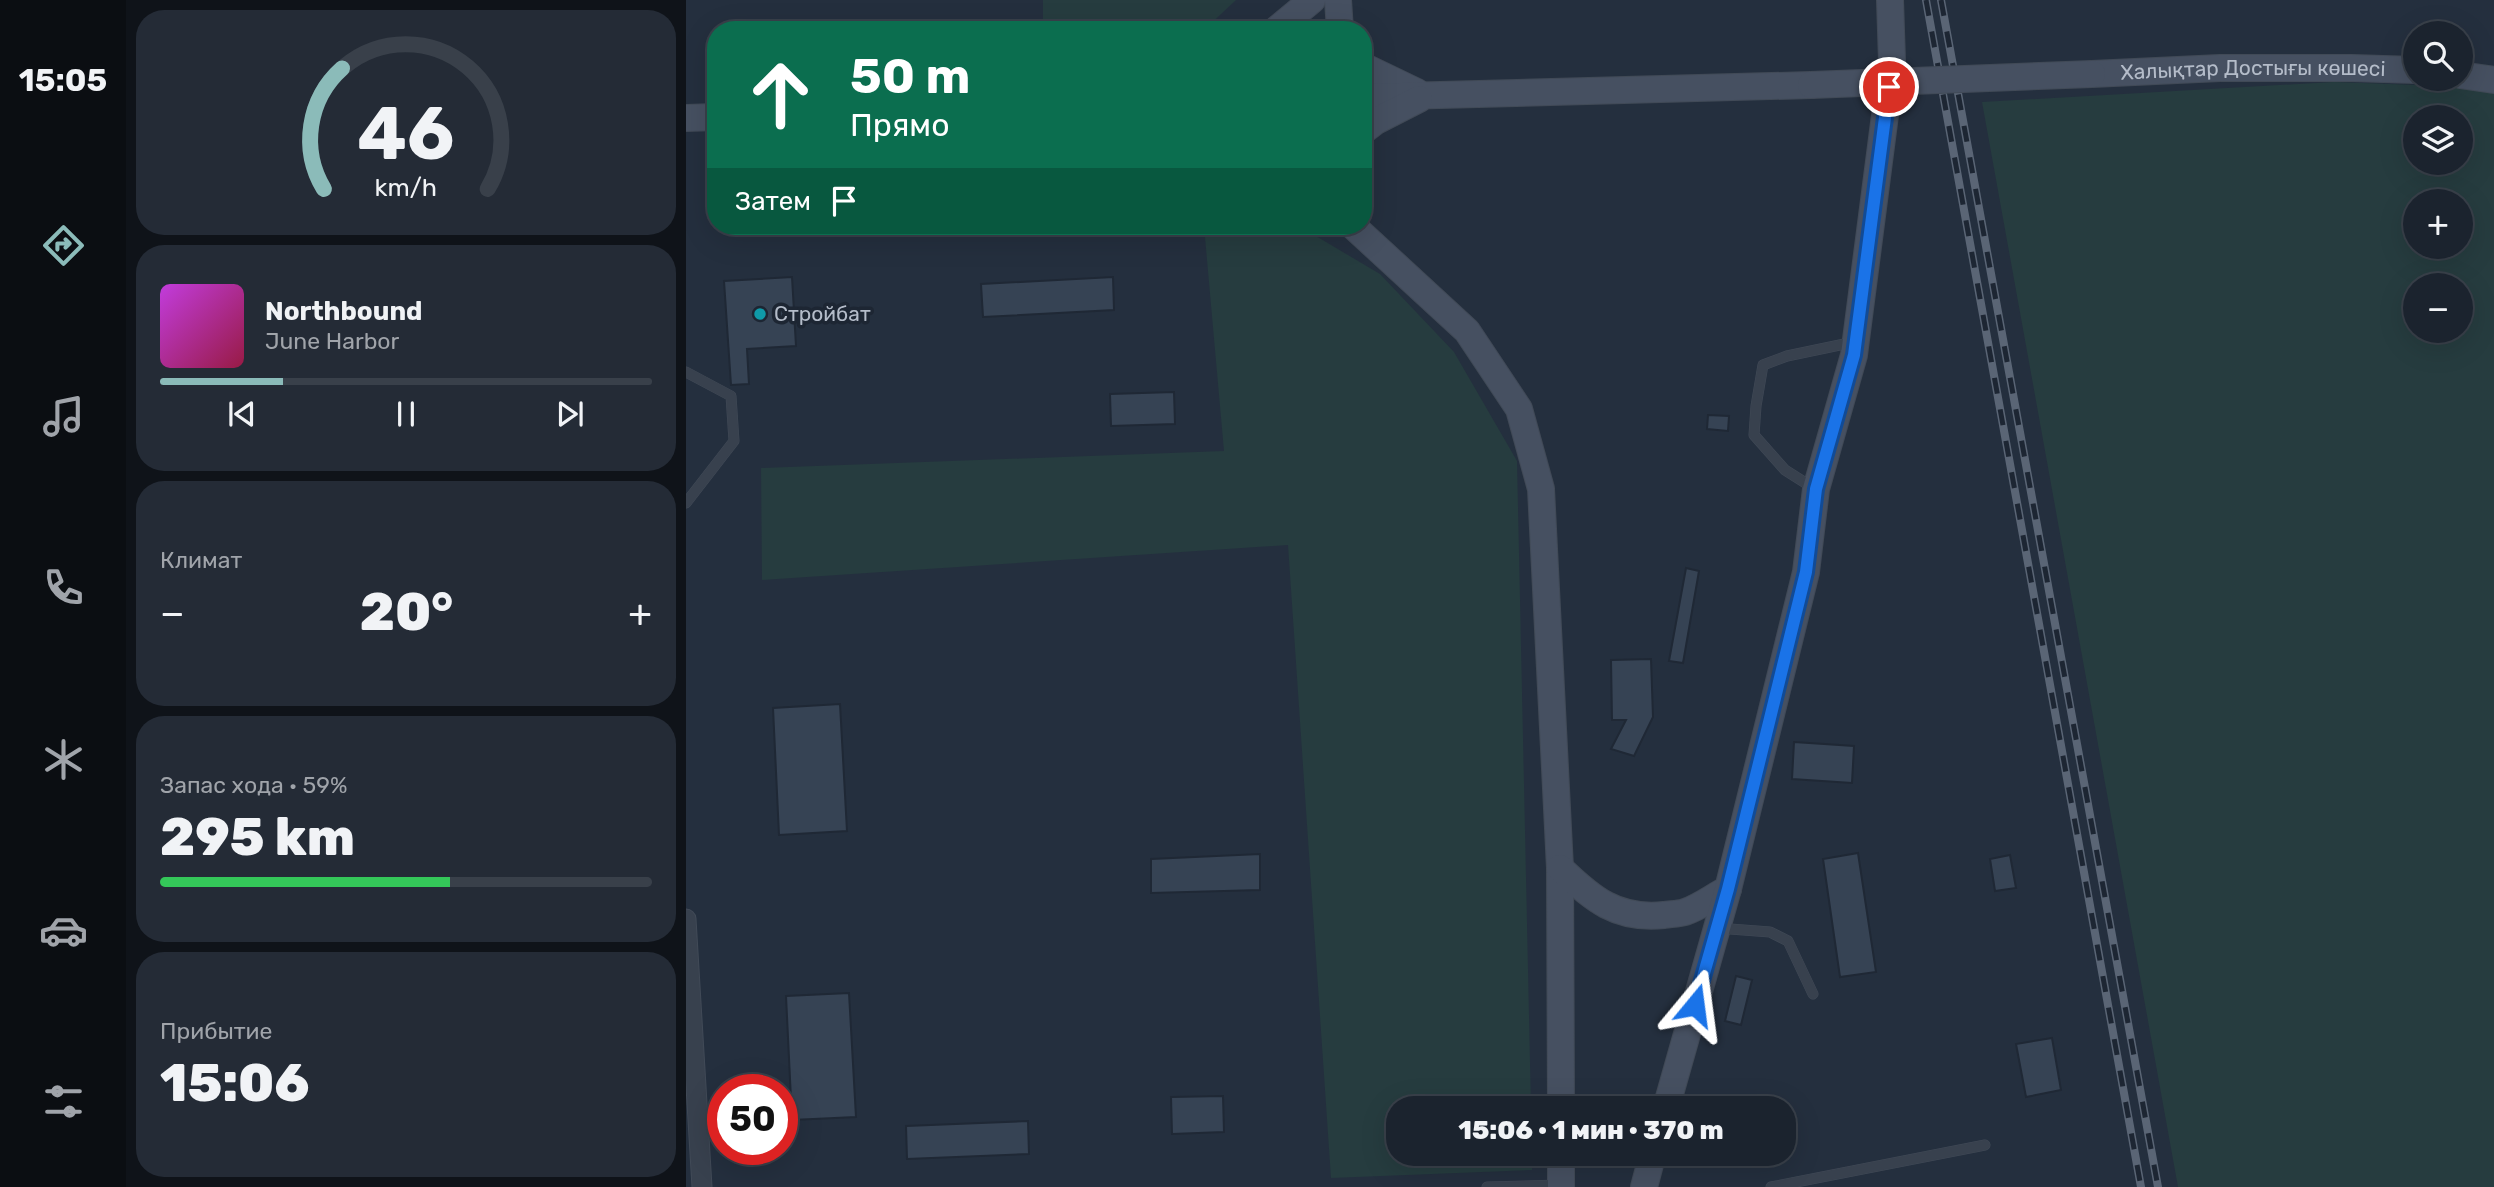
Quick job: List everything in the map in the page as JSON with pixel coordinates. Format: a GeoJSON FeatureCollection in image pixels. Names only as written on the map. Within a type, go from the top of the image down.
{"type":"FeatureCollection","features":[{"type":"Feature","properties":{"kind":"main road"},"geometry":{"type":"LineString","coordinates":[[1286,21],[1311,0]]}},
{"type":"Feature","properties":{"kind":"main road"},"geometry":{"type":"LineString","coordinates":[[1338,0],[1339,21]]}},
{"type":"Feature","properties":{"kind":"main road"},"geometry":{"type":"LineString","coordinates":[[1669,1096],[1728,889],[1806,572],[1816,489],[1854,355],[1892,61],[1890,0]]}},
{"type":"Feature","properties":{"kind":"main road","name":"Халықтар Достығы көшесі"},"geometry":{"type":"LineString","coordinates":[[1372,97],[1811,85],[2247,68],[2403,70]]}},
{"type":"Feature","properties":{"kind":"main road"},"geometry":{"type":"LineString","coordinates":[[1372,70],[1425,96]]}},
{"type":"Feature","properties":{"kind":"main road"},"geometry":{"type":"LineString","coordinates":[[2473,77],[2494,80]]}},
{"type":"Feature","properties":{"kind":"main road"},"geometry":{"type":"LineString","coordinates":[[1372,124],[1425,96]]}},
{"type":"Feature","properties":{"kind":"main road"},"geometry":{"type":"LineString","coordinates":[[686,118],[707,117]]}},
{"type":"Feature","properties":{"kind":"main road"},"geometry":{"type":"LineString","coordinates":[[1365,235],[1467,331],[1519,409],[1541,489],[1560,868],[1561,1096]]}},
{"type":"Feature","properties":{"kind":"main road"},"geometry":{"type":"LineString","coordinates":[[1560,868],[1584,891],[1608,907],[1624,914],[1647,917],[1685,912],[1728,889]]}},
{"type":"Feature","properties":{"kind":"main road"},"geometry":{"type":"LineString","coordinates":[[1561,1166],[1562,1186]]}},
{"type":"Feature","properties":{"kind":"main road"},"geometry":{"type":"LineString","coordinates":[[1644,1187],[1650,1166]]}},
{"type":"Feature","properties":{"kind":"street"},"geometry":{"type":"LineString","coordinates":[[686,919],[702,1187]]}},
{"type":"Feature","properties":{"kind":"lane"},"geometry":{"type":"LineString","coordinates":[[1816,489],[1785,470],[1755,435],[1756,406],[1763,365],[1787,356],[1856,341]]}},
{"type":"Feature","properties":{"kind":"lane"},"geometry":{"type":"LineString","coordinates":[[686,372],[731,396],[734,441],[686,503]]}},
{"type":"Feature","properties":{"kind":"lane"},"geometry":{"type":"LineString","coordinates":[[1717,928],[1770,932],[1787,941],[1813,994]]}},
{"type":"Feature","properties":{"kind":"lane"},"geometry":{"type":"LineString","coordinates":[[1771,1187],[1985,1145]]}},
{"type":"Feature","properties":{"kind":"lane"},"geometry":{"type":"LineString","coordinates":[[1487,1187],[1562,1186]]}},
{"type":"Feature","properties":{"kind":"green space"},"geometry":{"type":"Polygon","coordinates":[[[1043,0],[1236,0],[1214,21],[1043,21],[1043,0]]]}},
{"type":"Feature","properties":{"kind":"green space"},"geometry":{"type":"Polygon","coordinates":[[[2334,82],[2403,84],[2403,91],[2473,90],[2494,93],[2494,1187],[2178,1187],[1982,102],[2334,82]]]}},
{"type":"Feature","properties":{"kind":"green space"},"geometry":{"type":"Polygon","coordinates":[[[1205,235],[1314,235],[1380,274],[1454,352],[1517,461],[1531,1096],[1386,1096],[1386,1166],[1532,1166],[1532,1170],[1331,1178],[1288,545],[762,580],[761,468],[1224,451],[1205,235]]]}},
{"type":"Feature","properties":{"kind":"building","name":"Стройбат"},"geometry":{"type":"Polygon","coordinates":[[[792,277],[796,346],[747,349],[749,384],[731,385],[724,281],[792,277]]]}},
{"type":"Feature","properties":{"kind":"building"},"geometry":{"type":"Polygon","coordinates":[[[1113,277],[1114,310],[983,317],[981,284],[1113,277]]]}},
{"type":"Feature","properties":{"kind":"building"},"geometry":{"type":"Polygon","coordinates":[[[1174,392],[1175,424],[1111,426],[1110,394],[1174,392]]]}},
{"type":"Feature","properties":{"kind":"building"},"geometry":{"type":"Polygon","coordinates":[[[1708,415],[1729,416],[1728,431],[1707,429],[1708,415]]]}},
{"type":"Feature","properties":{"kind":"building"},"geometry":{"type":"Polygon","coordinates":[[[1686,568],[1699,571],[1683,663],[1669,661],[1686,568]]]}},
{"type":"Feature","properties":{"kind":"building"},"geometry":{"type":"Polygon","coordinates":[[[1651,659],[1653,717],[1634,756],[1611,749],[1626,720],[1612,720],[1611,660],[1651,659]]]}},
{"type":"Feature","properties":{"kind":"building"},"geometry":{"type":"Polygon","coordinates":[[[840,704],[847,831],[779,835],[773,708],[840,704]]]}},
{"type":"Feature","properties":{"kind":"building"},"geometry":{"type":"Polygon","coordinates":[[[1794,742],[1854,746],[1852,783],[1792,779],[1794,742]]]}},
{"type":"Feature","properties":{"kind":"building"},"geometry":{"type":"Polygon","coordinates":[[[1858,853],[1876,972],[1840,977],[1823,859],[1858,853]]]}},
{"type":"Feature","properties":{"kind":"building"},"geometry":{"type":"Polygon","coordinates":[[[1260,854],[1260,890],[1151,893],[1151,859],[1260,854]]]}},
{"type":"Feature","properties":{"kind":"building"},"geometry":{"type":"Polygon","coordinates":[[[2010,855],[2016,888],[1995,891],[1990,859],[2010,855]]]}},
{"type":"Feature","properties":{"kind":"building"},"geometry":{"type":"Polygon","coordinates":[[[1736,976],[1752,980],[1741,1025],[1725,1021],[1736,976]]]}},
{"type":"Feature","properties":{"kind":"building"},"geometry":{"type":"Polygon","coordinates":[[[849,993],[856,1117],[798,1120],[798,1074],[790,1074],[786,996],[849,993]]]}},
{"type":"Feature","properties":{"kind":"building"},"geometry":{"type":"Polygon","coordinates":[[[2052,1038],[2061,1090],[2026,1097],[2016,1044],[2052,1038]]]}},
{"type":"Feature","properties":{"kind":"building"},"geometry":{"type":"Polygon","coordinates":[[[1223,1096],[1224,1132],[1172,1134],[1171,1097],[1223,1096]]]}},
{"type":"Feature","properties":{"kind":"building"},"geometry":{"type":"Polygon","coordinates":[[[1028,1121],[1029,1154],[907,1159],[906,1126],[1028,1121]]]}},
{"type":"Feature","properties":{"kind":"railway"},"geometry":{"type":"LineString","coordinates":[[1926,0],[2141,1187]]}},
{"type":"Feature","properties":{"kind":"railway"},"geometry":{"type":"LineString","coordinates":[[1941,0],[2158,1187]]}},
{"type":"Feature","properties":{"kind":"place","name":"Стройбат"},"geometry":{"type":"Point","coordinates":[760,314]}},
{"type":"Feature","properties":{"kind":"route"},"geometry":{"type":"LineString","coordinates":[[1695,1005],[1728,889],[1806,572],[1816,489],[1854,355],[1889,87]]}}]}
